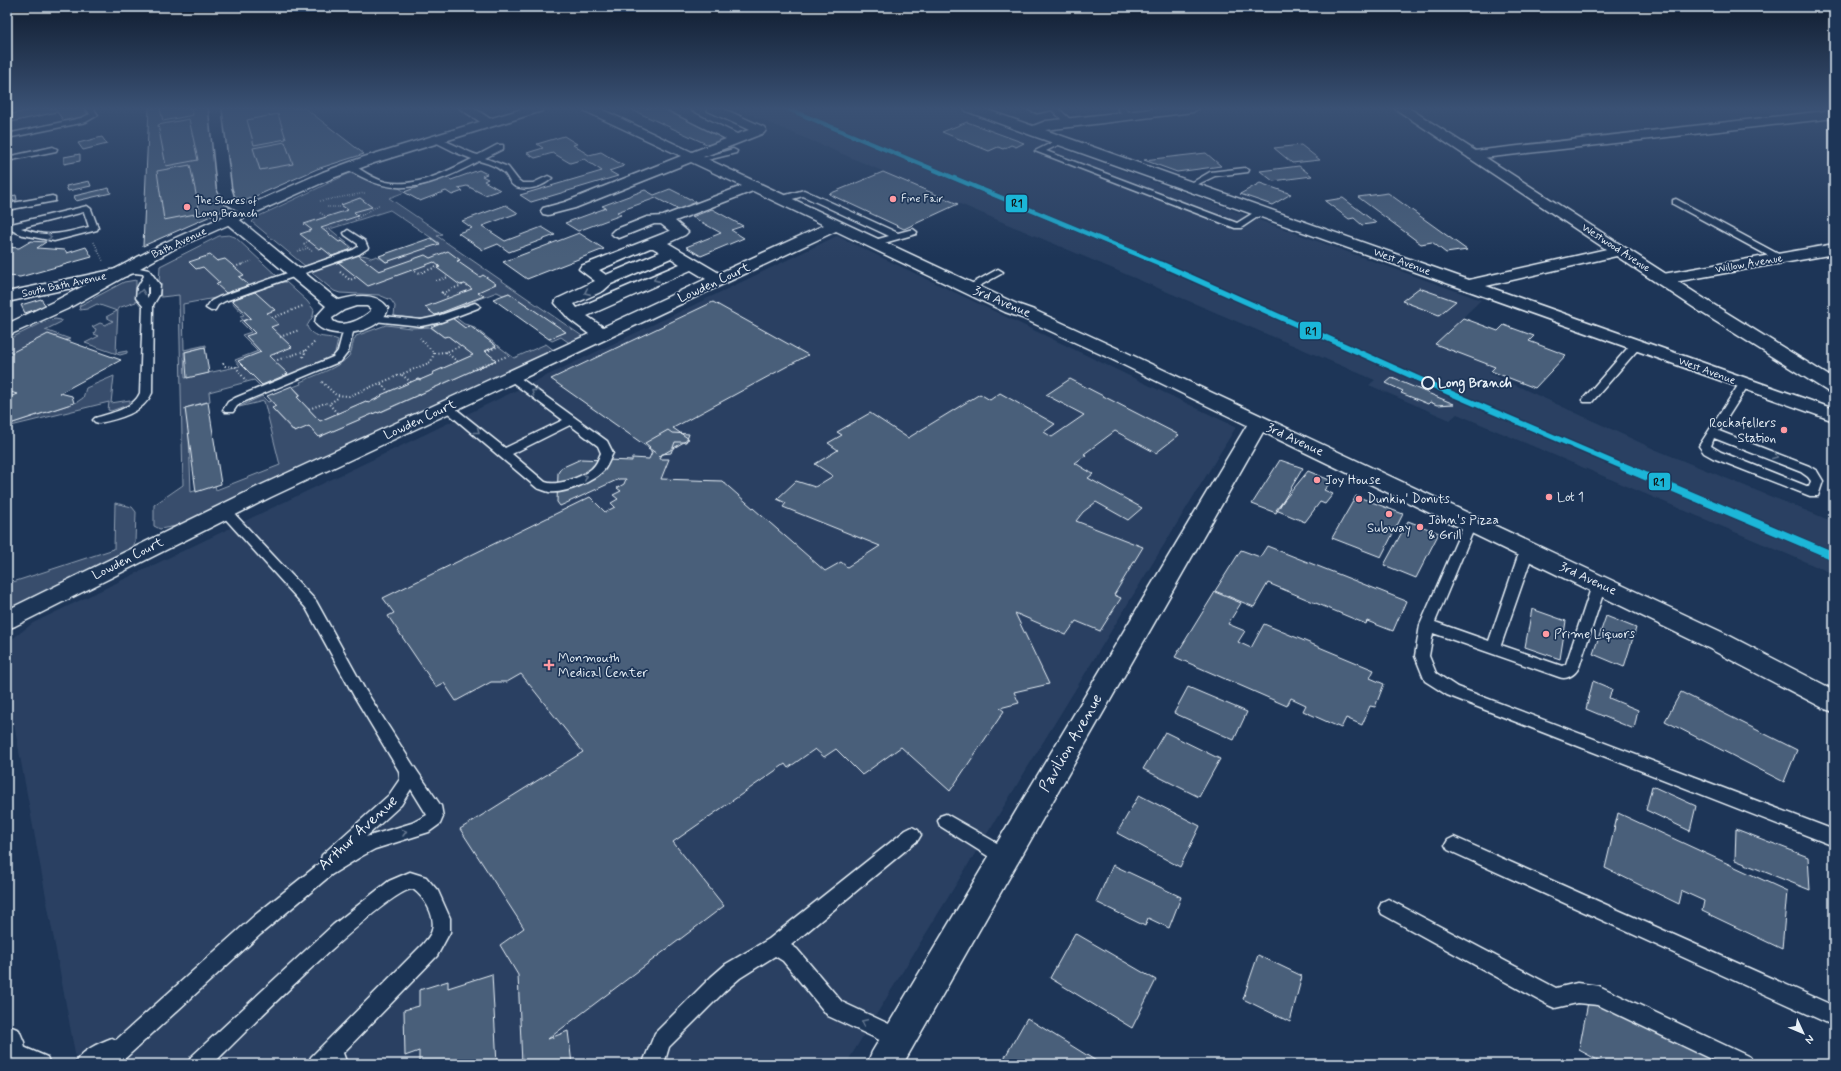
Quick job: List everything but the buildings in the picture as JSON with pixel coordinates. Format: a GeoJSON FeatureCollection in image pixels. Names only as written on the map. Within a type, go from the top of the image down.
{"type":"FeatureCollection","features":[{"type":"Feature","properties":{"kind":"street"},"geometry":{"type":"LineString","coordinates":[[221,158],[224,188],[228,199],[249,211]]}},
{"type":"Feature","properties":{"kind":"street","name":"Bath Avenue"},"geometry":{"type":"LineString","coordinates":[[121,273],[169,246],[350,167],[379,158]]}},
{"type":"Feature","properties":{"kind":"street"},"geometry":{"type":"LineString","coordinates":[[548,211],[571,205],[599,193],[695,158]]}},
{"type":"Feature","properties":{"kind":"street","name":"3rd Avenue"},"geometry":{"type":"LineString","coordinates":[[695,158],[1527,550],[1719,642],[1834,702]]}},
{"type":"Feature","properties":{"kind":"street","name":"West Avenue"},"geometry":{"type":"LineString","coordinates":[[1110,158],[1834,415]]}},
{"type":"Feature","properties":{"kind":"street","name":"Westwood Avenue"},"geometry":{"type":"LineString","coordinates":[[1479,158],[1663,279],[1834,387]]}},
{"type":"Feature","properties":{"kind":"street"},"geometry":{"type":"LineString","coordinates":[[619,234],[652,220],[665,220],[753,186]]}},
{"type":"Feature","properties":{"kind":"street"},"geometry":{"type":"LineString","coordinates":[[231,220],[327,300],[338,306]]}},
{"type":"Feature","properties":{"kind":"street"},"geometry":{"type":"LineString","coordinates":[[605,281],[587,269],[647,244],[656,243],[680,232],[665,220]]}},
{"type":"Feature","properties":{"kind":"street","name":"Lowden Court"},"geometry":{"type":"LineString","coordinates":[[7,620],[225,511],[836,225]]}},
{"type":"Feature","properties":{"kind":"street"},"geometry":{"type":"LineString","coordinates":[[656,243],[719,280]]}},
{"type":"Feature","properties":{"kind":"street","name":"Willow Avenue"},"geometry":{"type":"LineString","coordinates":[[1663,279],[1834,249]]}},
{"type":"Feature","properties":{"kind":"street"},"geometry":{"type":"LineString","coordinates":[[1468,285],[1620,251]]}},
{"type":"Feature","properties":{"kind":"street"},"geometry":{"type":"LineString","coordinates":[[602,335],[575,315],[563,303],[597,288],[605,281],[672,252]]}},
{"type":"Feature","properties":{"kind":"street"},"geometry":{"type":"LineString","coordinates":[[575,315],[692,264]]}},
{"type":"Feature","properties":{"kind":"street","name":"South Bath Avenue"},"geometry":{"type":"LineString","coordinates":[[7,297],[72,291],[121,273]]}},
{"type":"Feature","properties":{"kind":"street"},"geometry":{"type":"LineString","coordinates":[[7,331],[72,291]]}},
{"type":"Feature","properties":{"kind":"street"},"geometry":{"type":"LineString","coordinates":[[356,301],[371,302],[380,308],[379,313],[374,318],[363,324],[349,328],[334,328],[324,323],[323,320],[326,314],[338,306],[356,301]]}},
{"type":"Feature","properties":{"kind":"street","name":"Pavilion Avenue"},"geometry":{"type":"LineString","coordinates":[[884,1064],[1258,423]]}},
{"type":"Feature","properties":{"kind":"lane"},"geometry":{"type":"LineString","coordinates":[[350,167],[385,184],[403,185],[420,182],[446,174],[479,158],[491,162],[506,170],[510,173],[514,182],[519,185],[533,185],[548,178]]}},
{"type":"Feature","properties":{"kind":"lane"},"geometry":{"type":"LineString","coordinates":[[1058,158],[1238,226],[1261,212]]}},
{"type":"Feature","properties":{"kind":"lane"},"geometry":{"type":"LineString","coordinates":[[1190,186],[1213,174],[1245,170]]}},
{"type":"Feature","properties":{"kind":"lane"},"geometry":{"type":"LineString","coordinates":[[782,199],[804,193],[896,236]]}},
{"type":"Feature","properties":{"kind":"lane"},"geometry":{"type":"LineString","coordinates":[[7,207],[52,199]]}},
{"type":"Feature","properties":{"kind":"lane"},"geometry":{"type":"LineString","coordinates":[[1676,202],[1779,258]]}},
{"type":"Feature","properties":{"kind":"lane"},"geometry":{"type":"LineString","coordinates":[[87,210],[94,228],[54,238],[26,233],[9,227],[87,210]]}},
{"type":"Feature","properties":{"kind":"lane"},"geometry":{"type":"LineString","coordinates":[[874,243],[912,232]]}},
{"type":"Feature","properties":{"kind":"lane"},"geometry":{"type":"LineString","coordinates":[[211,308],[214,303],[222,298],[356,252],[363,248],[362,243],[348,233]]}},
{"type":"Feature","properties":{"kind":"lane"},"geometry":{"type":"LineString","coordinates":[[100,420],[137,405],[145,398],[148,305],[141,298],[142,288],[148,276],[146,269],[148,262],[169,246]]}},
{"type":"Feature","properties":{"kind":"lane"},"geometry":{"type":"LineString","coordinates":[[121,273],[141,270],[148,276]]}},
{"type":"Feature","properties":{"kind":"lane"},"geometry":{"type":"LineString","coordinates":[[969,288],[998,272]]}},
{"type":"Feature","properties":{"kind":"lane"},"geometry":{"type":"LineString","coordinates":[[374,318],[421,323],[437,320],[475,306]]}},
{"type":"Feature","properties":{"kind":"lane"},"geometry":{"type":"LineString","coordinates":[[229,410],[232,404],[255,393],[337,359],[343,352],[349,328]]}},
{"type":"Feature","properties":{"kind":"lane"},"geometry":{"type":"LineString","coordinates":[[1588,400],[1636,345]]}},
{"type":"Feature","properties":{"kind":"lane"},"geometry":{"type":"LineString","coordinates":[[446,407],[504,453],[540,485],[550,488],[562,487],[592,474],[600,467],[607,453],[603,444],[512,377]]}},
{"type":"Feature","properties":{"kind":"lane"},"geometry":{"type":"LineString","coordinates":[[1712,433],[1806,469],[1813,474],[1817,481],[1814,493],[1708,450],[1705,446],[1712,433],[1744,384]]}},
{"type":"Feature","properties":{"kind":"lane"},"geometry":{"type":"LineString","coordinates":[[504,453],[571,420]]}},
{"type":"Feature","properties":{"kind":"lane"},"geometry":{"type":"LineString","coordinates":[[225,511],[312,605],[359,692],[407,770],[435,811],[434,819],[420,827],[378,840],[349,854],[318,876],[255,927]]}},
{"type":"Feature","properties":{"kind":"lane"},"geometry":{"type":"LineString","coordinates":[[1470,524],[1427,625],[1422,656],[1430,677],[1452,691],[1834,838]]}},
{"type":"Feature","properties":{"kind":"lane"},"geometry":{"type":"LineString","coordinates":[[1493,649],[1527,550]]}},
{"type":"Feature","properties":{"kind":"lane"},"geometry":{"type":"LineString","coordinates":[[1427,625],[1564,673],[1572,667],[1599,585]]}},
{"type":"Feature","properties":{"kind":"lane","name":"Arthur Avenue"},"geometry":{"type":"LineString","coordinates":[[104,1064],[395,800],[408,780],[407,770]]}},
{"type":"Feature","properties":{"kind":"lane"},"geometry":{"type":"LineString","coordinates":[[372,821],[367,828],[367,836],[378,840]]}},
{"type":"Feature","properties":{"kind":"lane"},"geometry":{"type":"LineString","coordinates":[[946,822],[1005,857]]}},
{"type":"Feature","properties":{"kind":"lane"},"geometry":{"type":"LineString","coordinates":[[654,1062],[662,1040],[718,984],[733,971],[776,945],[912,835]]}},
{"type":"Feature","properties":{"kind":"lane"},"geometry":{"type":"LineString","coordinates":[[1454,845],[1834,1016]]}},
{"type":"Feature","properties":{"kind":"lane"},"geometry":{"type":"LineString","coordinates":[[198,1064],[366,908],[397,884],[408,880],[417,881],[425,887],[438,908],[443,923],[439,937],[430,950],[329,1060]]}},
{"type":"Feature","properties":{"kind":"lane"},"geometry":{"type":"LineString","coordinates":[[1388,908],[1555,998],[1577,993],[1599,996],[1743,1064]]}},
{"type":"Feature","properties":{"kind":"lane"},"geometry":{"type":"LineString","coordinates":[[776,945],[790,955],[835,1009],[899,1039]]}},
{"type":"Feature","properties":{"kind":"lane","name":"Arthur Avenue"},"geometry":{"type":"LineString","coordinates":[[85,1064],[100,1056],[150,1022]]}},
{"type":"Feature","properties":{"kind":"lane"},"geometry":{"type":"LineString","coordinates":[[8,1053],[14,1053],[40,1064]]}},
{"type":"Feature","properties":{"kind":"path"},"geometry":{"type":"LineString","coordinates":[[320,201],[365,193]]}},
{"type":"Feature","properties":{"kind":"path"},"geometry":{"type":"LineString","coordinates":[[327,207],[344,207]]}},
{"type":"Feature","properties":{"kind":"path"},"geometry":{"type":"LineString","coordinates":[[320,213],[327,216]]}},
{"type":"Feature","properties":{"kind":"path"},"geometry":{"type":"LineString","coordinates":[[356,214],[365,214]]}},
{"type":"Feature","properties":{"kind":"path"},"geometry":{"type":"LineString","coordinates":[[297,252],[308,248],[303,244],[309,241]]}},
{"type":"Feature","properties":{"kind":"path"},"geometry":{"type":"LineString","coordinates":[[234,267],[252,261]]}},
{"type":"Feature","properties":{"kind":"path"},"geometry":{"type":"LineString","coordinates":[[412,270],[420,273],[439,266]]}},
{"type":"Feature","properties":{"kind":"path"},"geometry":{"type":"LineString","coordinates":[[336,269],[350,280],[357,277]]}},
{"type":"Feature","properties":{"kind":"path"},"geometry":{"type":"LineString","coordinates":[[420,273],[420,278]]}},
{"type":"Feature","properties":{"kind":"path"},"geometry":{"type":"LineString","coordinates":[[436,281],[448,277]]}},
{"type":"Feature","properties":{"kind":"path"},"geometry":{"type":"LineString","coordinates":[[449,298],[441,292],[465,284]]}},
{"type":"Feature","properties":{"kind":"path"},"geometry":{"type":"LineString","coordinates":[[444,290],[449,290]]}},
{"type":"Feature","properties":{"kind":"path"},"geometry":{"type":"LineString","coordinates":[[272,318],[303,306]]}},
{"type":"Feature","properties":{"kind":"path"},"geometry":{"type":"LineString","coordinates":[[280,337],[299,330]]}},
{"type":"Feature","properties":{"kind":"path"},"geometry":{"type":"LineString","coordinates":[[417,336],[427,344],[434,354]]}},
{"type":"Feature","properties":{"kind":"path"},"geometry":{"type":"LineString","coordinates":[[434,354],[446,352],[461,346]]}},
{"type":"Feature","properties":{"kind":"path"},"geometry":{"type":"LineString","coordinates":[[486,352],[499,346]]}},
{"type":"Feature","properties":{"kind":"path"},"geometry":{"type":"LineString","coordinates":[[274,361],[306,351]]}},
{"type":"Feature","properties":{"kind":"path"},"geometry":{"type":"LineString","coordinates":[[446,352],[458,362]]}},
{"type":"Feature","properties":{"kind":"path"},"geometry":{"type":"LineString","coordinates":[[309,409],[325,403],[329,404],[339,397],[350,396],[402,375],[431,362],[434,354]]}},
{"type":"Feature","properties":{"kind":"path"},"geometry":{"type":"LineString","coordinates":[[472,370],[510,355]]}},
{"type":"Feature","properties":{"kind":"path"},"geometry":{"type":"LineString","coordinates":[[223,363],[225,366],[236,367],[255,393]]}},
{"type":"Feature","properties":{"kind":"path"},"geometry":{"type":"LineString","coordinates":[[402,375],[411,382]]}},
{"type":"Feature","properties":{"kind":"path"},"geometry":{"type":"LineString","coordinates":[[320,380],[339,397]]}},
{"type":"Feature","properties":{"kind":"path"},"geometry":{"type":"LineString","coordinates":[[380,384],[389,392]]}},
{"type":"Feature","properties":{"kind":"path"},"geometry":{"type":"LineString","coordinates":[[329,404],[337,413]]}},
{"type":"Feature","properties":{"kind":"shaded area"},"geometry":{"type":"Polygon","coordinates":[[[852,158],[1087,158],[1481,300],[1435,344],[1495,367],[1489,373],[1654,449],[1834,522],[1834,574],[1457,414],[1450,420],[1369,385],[1375,380],[852,158]]]}},
{"type":"Feature","properties":{"kind":"shaded area"},"geometry":{"type":"Polygon","coordinates":[[[350,173],[379,185],[399,188],[405,192],[389,198],[442,234],[437,236],[585,338],[571,344],[561,337],[552,341],[549,339],[565,332],[509,293],[503,295],[497,292],[429,318],[417,319],[394,316],[395,306],[391,300],[379,295],[340,293],[334,291],[312,273],[314,270],[359,255],[371,258],[377,256],[386,262],[439,243],[390,210],[330,229],[354,249],[305,266],[252,222],[257,217],[350,173]]]}},
{"type":"Feature","properties":{"kind":"shaded area"},"geometry":{"type":"Polygon","coordinates":[[[229,235],[235,237],[277,276],[215,298],[183,304],[184,350],[206,345],[206,347],[184,352],[185,378],[240,366],[235,360],[258,351],[242,335],[251,332],[240,321],[243,320],[240,316],[244,315],[230,300],[282,282],[286,282],[307,301],[314,310],[313,316],[307,326],[309,330],[316,335],[338,340],[335,353],[329,359],[261,387],[254,380],[209,392],[210,401],[188,407],[191,492],[215,485],[216,490],[280,465],[264,401],[239,407],[262,396],[268,402],[271,401],[276,406],[272,408],[294,432],[309,426],[319,437],[377,412],[379,413],[496,360],[485,351],[496,346],[470,326],[465,328],[452,318],[455,317],[464,324],[472,326],[514,358],[546,344],[555,351],[176,526],[160,529],[154,526],[154,505],[183,485],[179,295],[161,297],[159,284],[160,266],[219,236],[229,235]]]}},
{"type":"Feature","properties":{"kind":"shaded area","name":"Monmouth Medical Center"},"geometry":{"type":"Polygon","coordinates":[[[837,236],[1236,427],[846,1064],[77,1064],[7,686],[7,643],[33,623],[837,236]]]}},
{"type":"Feature","properties":{"kind":"shaded area"},"geometry":{"type":"Polygon","coordinates":[[[136,280],[136,302],[118,308],[116,353],[127,351],[127,353],[120,355],[85,343],[99,336],[94,334],[96,329],[92,327],[100,323],[105,325],[113,321],[106,317],[117,311],[97,304],[87,309],[80,310],[79,306],[124,282],[136,280]]]}},
{"type":"Feature","properties":{"kind":"shaded area"},"geometry":{"type":"Polygon","coordinates":[[[55,319],[61,320],[61,322],[45,330],[70,339],[7,355],[7,340],[42,323],[55,319]]]}},
{"type":"Feature","properties":{"kind":"shaded area"},"geometry":{"type":"Polygon","coordinates":[[[386,325],[411,328],[430,327],[444,337],[448,336],[473,355],[432,373],[434,374],[420,380],[418,379],[381,395],[382,396],[368,403],[366,401],[320,421],[297,397],[301,395],[293,387],[301,384],[300,382],[333,368],[345,360],[350,354],[356,336],[386,325]]]}},
{"type":"Feature","properties":{"kind":"shaded area"},"geometry":{"type":"Polygon","coordinates":[[[114,376],[111,403],[130,400],[130,404],[111,411],[108,410],[109,402],[11,426],[9,436],[7,436],[7,425],[77,402],[83,398],[86,388],[114,376]]]}},
{"type":"Feature","properties":{"kind":"shaded area"},"geometry":{"type":"Polygon","coordinates":[[[115,503],[132,507],[136,512],[135,543],[131,549],[23,604],[7,608],[7,584],[114,549],[115,503]]]}},
{"type":"Feature","properties":{"kind":"transit line","name":"R1"},"geometry":{"type":"LineString","coordinates":[[907,158],[1141,255],[1448,392],[1834,556]]}},
{"type":"Feature","properties":{"kind":"place","name":"Fine Fair"},"geometry":{"type":"Point","coordinates":[893,199]}},
{"type":"Feature","properties":{"kind":"place","name":"The Shores of Long Branch"},"geometry":{"type":"Point","coordinates":[187,207]}},
{"type":"Feature","properties":{"kind":"place","name":"Long Branch"},"geometry":{"type":"Point","coordinates":[1428,383]}},
{"type":"Feature","properties":{"kind":"place","name":"Rockafellers Station"},"geometry":{"type":"Point","coordinates":[1784,430]}},
{"type":"Feature","properties":{"kind":"place","name":"Joy House"},"geometry":{"type":"Point","coordinates":[1317,480]}},
{"type":"Feature","properties":{"kind":"place","name":"Lot 1"},"geometry":{"type":"Point","coordinates":[1549,497]}},
{"type":"Feature","properties":{"kind":"place","name":"Dunkin' Donuts"},"geometry":{"type":"Point","coordinates":[1359,499]}},
{"type":"Feature","properties":{"kind":"place","name":"Subway"},"geometry":{"type":"Point","coordinates":[1389,514]}},
{"type":"Feature","properties":{"kind":"place","name":"John's Pizza & Grill"},"geometry":{"type":"Point","coordinates":[1420,527]}},
{"type":"Feature","properties":{"kind":"place","name":"Prime Liquors"},"geometry":{"type":"Point","coordinates":[1546,634]}},
{"type":"Feature","properties":{"kind":"place","name":"Monmouth Medical Center"},"geometry":{"type":"Point","coordinates":[549,665]}}]}
